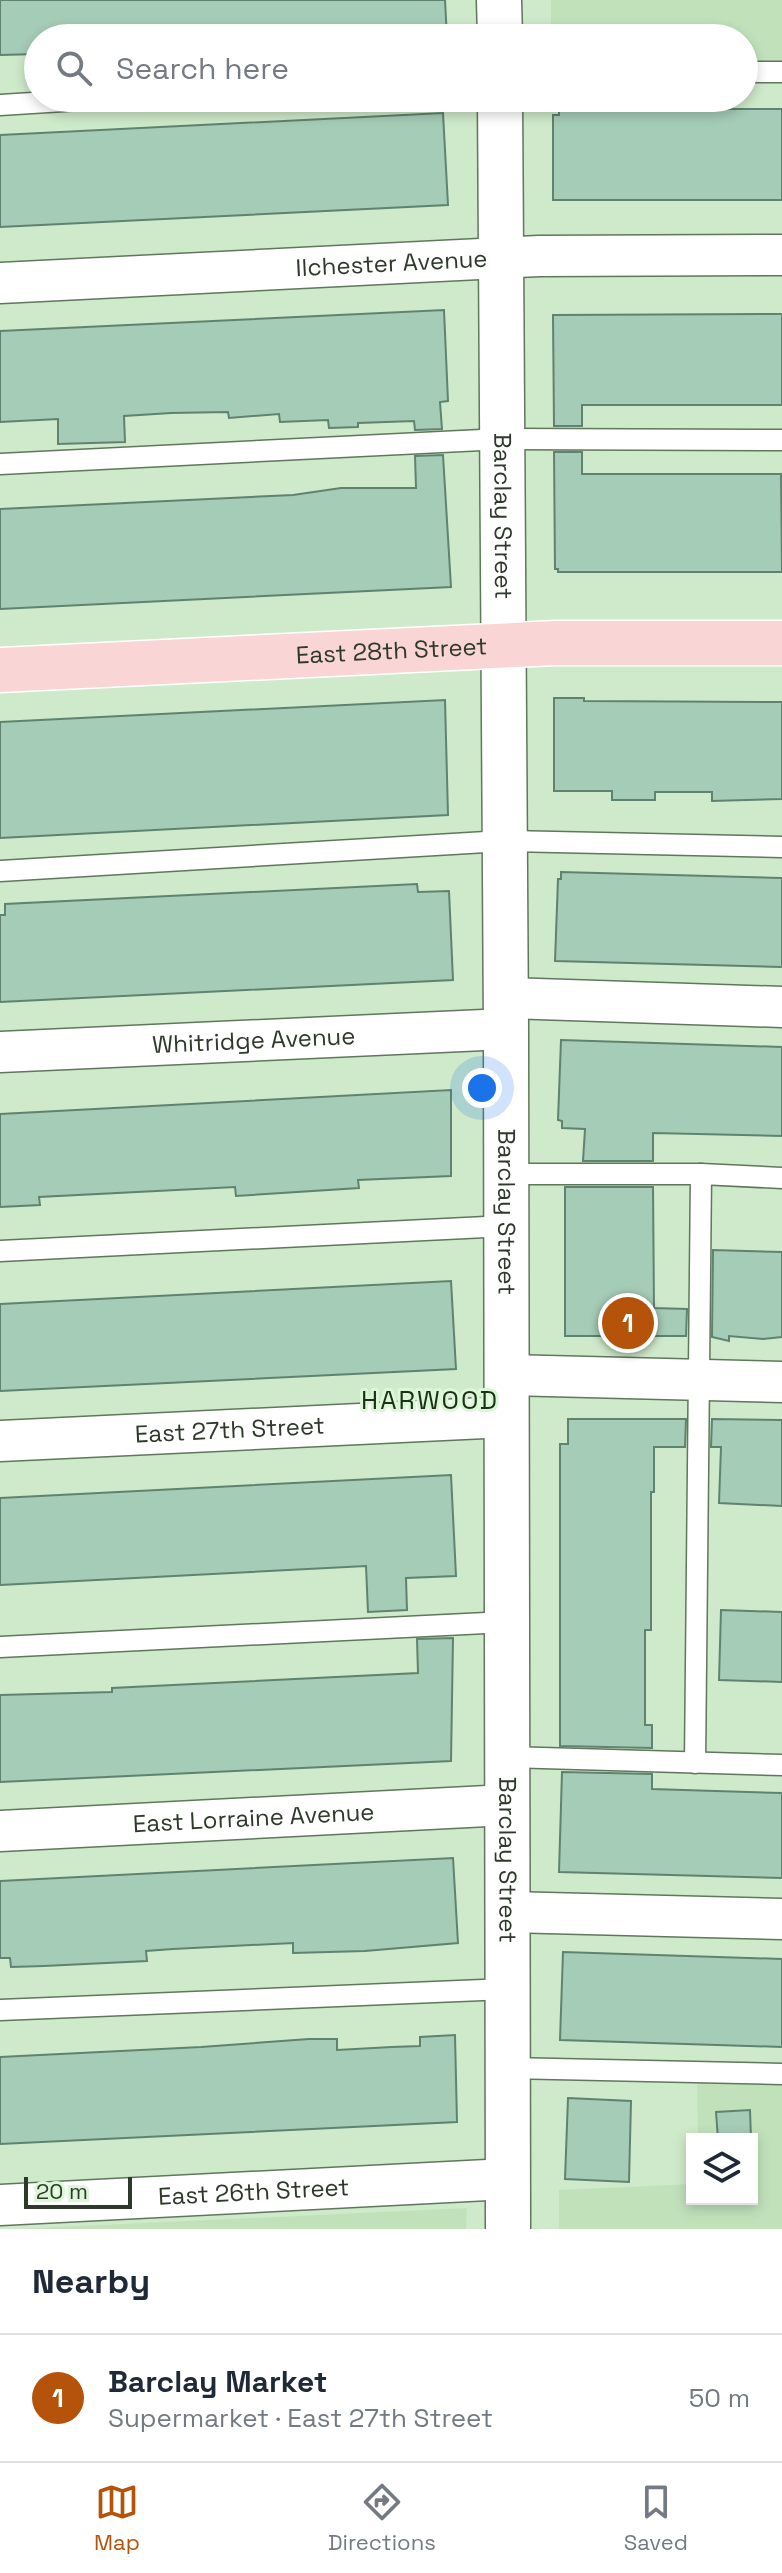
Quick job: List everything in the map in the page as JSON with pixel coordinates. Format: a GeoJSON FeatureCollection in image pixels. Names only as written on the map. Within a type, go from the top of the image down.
{"type":"FeatureCollection","features":[{"type":"Feature","properties":{"kind":"main road","name":"East 28th Street"},"geometry":{"type":"LineString","coordinates":[[0,670],[555,643],[782,643]]}},
{"type":"Feature","properties":{"kind":"street"},"geometry":{"type":"LineString","coordinates":[[499,0],[500,24]]}},
{"type":"Feature","properties":{"kind":"street","name":"Barclay Street"},"geometry":{"type":"LineString","coordinates":[[500,112],[506,1013],[508,2229]]}},
{"type":"Feature","properties":{"kind":"street","name":"Ilchester Avenue"},"geometry":{"type":"LineString","coordinates":[[0,283],[501,258],[782,255]]}},
{"type":"Feature","properties":{"kind":"street","name":"Whitridge Avenue"},"geometry":{"type":"LineString","coordinates":[[0,1052],[506,1013],[782,1007]]}},
{"type":"Feature","properties":{"kind":"street"},"geometry":{"type":"LineString","coordinates":[[506,1375],[782,1382]]}},
{"type":"Feature","properties":{"kind":"street","name":"East 27th Street"},"geometry":{"type":"LineString","coordinates":[[0,1441],[506,1417]]}},
{"type":"Feature","properties":{"kind":"street","name":"East Lorraine Avenue"},"geometry":{"type":"LineString","coordinates":[[0,1831],[507,1805]]}},
{"type":"Feature","properties":{"kind":"street"},"geometry":{"type":"LineString","coordinates":[[507,1912],[782,1919]]}},
{"type":"Feature","properties":{"kind":"street","name":"East 26th Street"},"geometry":{"type":"LineString","coordinates":[[0,2205],[507,2179]]}},
{"type":"Feature","properties":{"kind":"lane"},"geometry":{"type":"LineString","coordinates":[[758,72],[782,72]]}},
{"type":"Feature","properties":{"kind":"lane"},"geometry":{"type":"LineString","coordinates":[[0,105],[24,104]]}},
{"type":"Feature","properties":{"kind":"lane"},"geometry":{"type":"LineString","coordinates":[[0,464],[502,439],[782,440]]}},
{"type":"Feature","properties":{"kind":"lane"},"geometry":{"type":"LineString","coordinates":[[0,871],[503,841],[782,847]]}},
{"type":"Feature","properties":{"kind":"lane"},"geometry":{"type":"LineString","coordinates":[[506,1174],[701,1174],[782,1178]]}},
{"type":"Feature","properties":{"kind":"lane"},"geometry":{"type":"LineString","coordinates":[[695,1763],[701,1174]]}},
{"type":"Feature","properties":{"kind":"lane"},"geometry":{"type":"LineString","coordinates":[[0,1251],[506,1226]]}},
{"type":"Feature","properties":{"kind":"lane"},"geometry":{"type":"LineString","coordinates":[[0,1647],[506,1622]]}},
{"type":"Feature","properties":{"kind":"lane"},"geometry":{"type":"LineString","coordinates":[[507,1757],[782,1765]]}},
{"type":"Feature","properties":{"kind":"lane"},"geometry":{"type":"LineString","coordinates":[[0,2010],[507,1989]]}},
{"type":"Feature","properties":{"kind":"lane"},"geometry":{"type":"LineString","coordinates":[[507,2068],[782,2074]]}},
{"type":"Feature","properties":{"kind":"shaded area"},"geometry":{"type":"Polygon","coordinates":[[[551,0],[782,0],[782,72],[758,72],[758,24],[551,24],[551,0]]]}},
{"type":"Feature","properties":{"kind":"shaded area"},"geometry":{"type":"Polygon","coordinates":[[[697,2078],[782,2080],[782,2229],[559,2229],[559,2190],[686,2184],[686,2205],[758,2205],[758,2133],[698,2133],[697,2078]]]}},
{"type":"Feature","properties":{"kind":"shaded area"},"geometry":{"type":"Polygon","coordinates":[[[466,2208],[466,2229],[16,2229],[466,2208]]]}},
{"type":"Feature","properties":{"kind":"building"},"geometry":{"type":"Polygon","coordinates":[[[0,0],[445,0],[446,24],[24,24],[24,54],[0,55],[0,0]]]}},
{"type":"Feature","properties":{"kind":"building"},"geometry":{"type":"Polygon","coordinates":[[[758,109],[782,109],[782,200],[553,200],[553,115],[559,115],[559,112],[758,112],[758,109]]]}},
{"type":"Feature","properties":{"kind":"building"},"geometry":{"type":"Polygon","coordinates":[[[443,113],[448,205],[0,227],[0,135],[443,113]]]}},
{"type":"Feature","properties":{"kind":"building"},"geometry":{"type":"Polygon","coordinates":[[[444,310],[448,401],[440,402],[442,429],[415,430],[414,421],[358,423],[358,427],[329,428],[328,420],[280,422],[279,414],[229,418],[228,412],[171,413],[124,416],[125,442],[58,444],[58,419],[0,422],[0,331],[444,310]]]}},
{"type":"Feature","properties":{"kind":"building"},"geometry":{"type":"Polygon","coordinates":[[[782,314],[782,405],[582,405],[582,426],[554,426],[553,315],[782,314]]]}},
{"type":"Feature","properties":{"kind":"building"},"geometry":{"type":"Polygon","coordinates":[[[554,452],[582,452],[582,474],[781,474],[782,572],[558,572],[555,569],[554,452]]]}},
{"type":"Feature","properties":{"kind":"building"},"geometry":{"type":"Polygon","coordinates":[[[443,455],[451,587],[0,609],[0,509],[293,495],[341,488],[416,488],[415,456],[443,455]]]}},
{"type":"Feature","properties":{"kind":"building"},"geometry":{"type":"Polygon","coordinates":[[[554,698],[584,698],[584,701],[782,702],[782,799],[712,801],[712,792],[655,792],[655,800],[612,800],[612,791],[554,791],[554,698]]]}},
{"type":"Feature","properties":{"kind":"building"},"geometry":{"type":"Polygon","coordinates":[[[445,700],[448,815],[0,838],[0,722],[445,700]]]}},
{"type":"Feature","properties":{"kind":"building"},"geometry":{"type":"Polygon","coordinates":[[[561,872],[782,878],[782,967],[555,961],[558,879],[561,879],[561,872]]]}},
{"type":"Feature","properties":{"kind":"building"},"geometry":{"type":"Polygon","coordinates":[[[417,884],[418,892],[449,891],[453,980],[0,1002],[0,915],[5,915],[5,904],[417,884]]]}},
{"type":"Feature","properties":{"kind":"building"},"geometry":{"type":"Polygon","coordinates":[[[561,1040],[782,1047],[782,1136],[653,1133],[653,1161],[583,1161],[585,1129],[562,1128],[562,1121],[558,1120],[561,1040]]]}},
{"type":"Feature","properties":{"kind":"building"},"geometry":{"type":"Polygon","coordinates":[[[451,1090],[451,1176],[358,1180],[359,1188],[236,1196],[235,1187],[39,1197],[40,1205],[0,1207],[0,1114],[451,1090]]]}},
{"type":"Feature","properties":{"kind":"building"},"geometry":{"type":"Polygon","coordinates":[[[565,1187],[653,1187],[654,1308],[687,1309],[686,1336],[565,1336],[565,1187]]]}},
{"type":"Feature","properties":{"kind":"building"},"geometry":{"type":"Polygon","coordinates":[[[713,1250],[782,1252],[782,1337],[729,1336],[729,1341],[712,1337],[713,1250]]]}},
{"type":"Feature","properties":{"kind":"building"},"geometry":{"type":"Polygon","coordinates":[[[451,1281],[456,1369],[0,1391],[0,1304],[451,1281]]]}},
{"type":"Feature","properties":{"kind":"building"},"geometry":{"type":"Polygon","coordinates":[[[568,1419],[686,1419],[685,1447],[654,1447],[651,1630],[645,1630],[645,1725],[652,1725],[652,1748],[560,1746],[560,1444],[568,1444],[568,1419]]]}},
{"type":"Feature","properties":{"kind":"building"},"geometry":{"type":"Polygon","coordinates":[[[712,1419],[782,1420],[782,1506],[719,1503],[721,1447],[711,1447],[712,1419]]]}},
{"type":"Feature","properties":{"kind":"building"},"geometry":{"type":"Polygon","coordinates":[[[451,1475],[456,1576],[406,1578],[407,1610],[368,1612],[366,1566],[0,1585],[0,1498],[451,1475]]]}},
{"type":"Feature","properties":{"kind":"building"},"geometry":{"type":"Polygon","coordinates":[[[721,1610],[782,1612],[782,1682],[719,1680],[721,1610]]]}},
{"type":"Feature","properties":{"kind":"building"},"geometry":{"type":"Polygon","coordinates":[[[453,1638],[451,1761],[0,1782],[0,1695],[112,1692],[112,1688],[418,1673],[417,1639],[453,1638]]]}},
{"type":"Feature","properties":{"kind":"building"},"geometry":{"type":"Polygon","coordinates":[[[562,1772],[652,1774],[652,1789],[782,1793],[782,1878],[559,1872],[562,1772]]]}},
{"type":"Feature","properties":{"kind":"building"},"geometry":{"type":"Polygon","coordinates":[[[453,1858],[458,1943],[293,1953],[293,1943],[173,1949],[146,1951],[147,1961],[44,1966],[11,1967],[10,1958],[0,1958],[0,1881],[453,1858]]]}},
{"type":"Feature","properties":{"kind":"building"},"geometry":{"type":"Polygon","coordinates":[[[563,1952],[782,1959],[782,2047],[560,2040],[563,1952]]]}},
{"type":"Feature","properties":{"kind":"building"},"geometry":{"type":"Polygon","coordinates":[[[455,2035],[457,2122],[0,2144],[0,2057],[309,2039],[337,2039],[337,2050],[420,2046],[420,2037],[455,2035]]]}},
{"type":"Feature","properties":{"kind":"building"},"geometry":{"type":"Polygon","coordinates":[[[568,2098],[631,2101],[629,2182],[565,2179],[568,2098]]]}},
{"type":"Feature","properties":{"kind":"building"},"geometry":{"type":"Polygon","coordinates":[[[750,2110],[751,2133],[718,2133],[716,2112],[750,2110]]]}},
{"type":"Feature","properties":{"kind":"place","name":"Barclay Market"},"geometry":{"type":"Point","coordinates":[628,1323]}},
{"type":"Feature","properties":{"kind":"district","name":"HARWOOD"},"geometry":{"type":"Point","coordinates":[430,1400]}}]}
